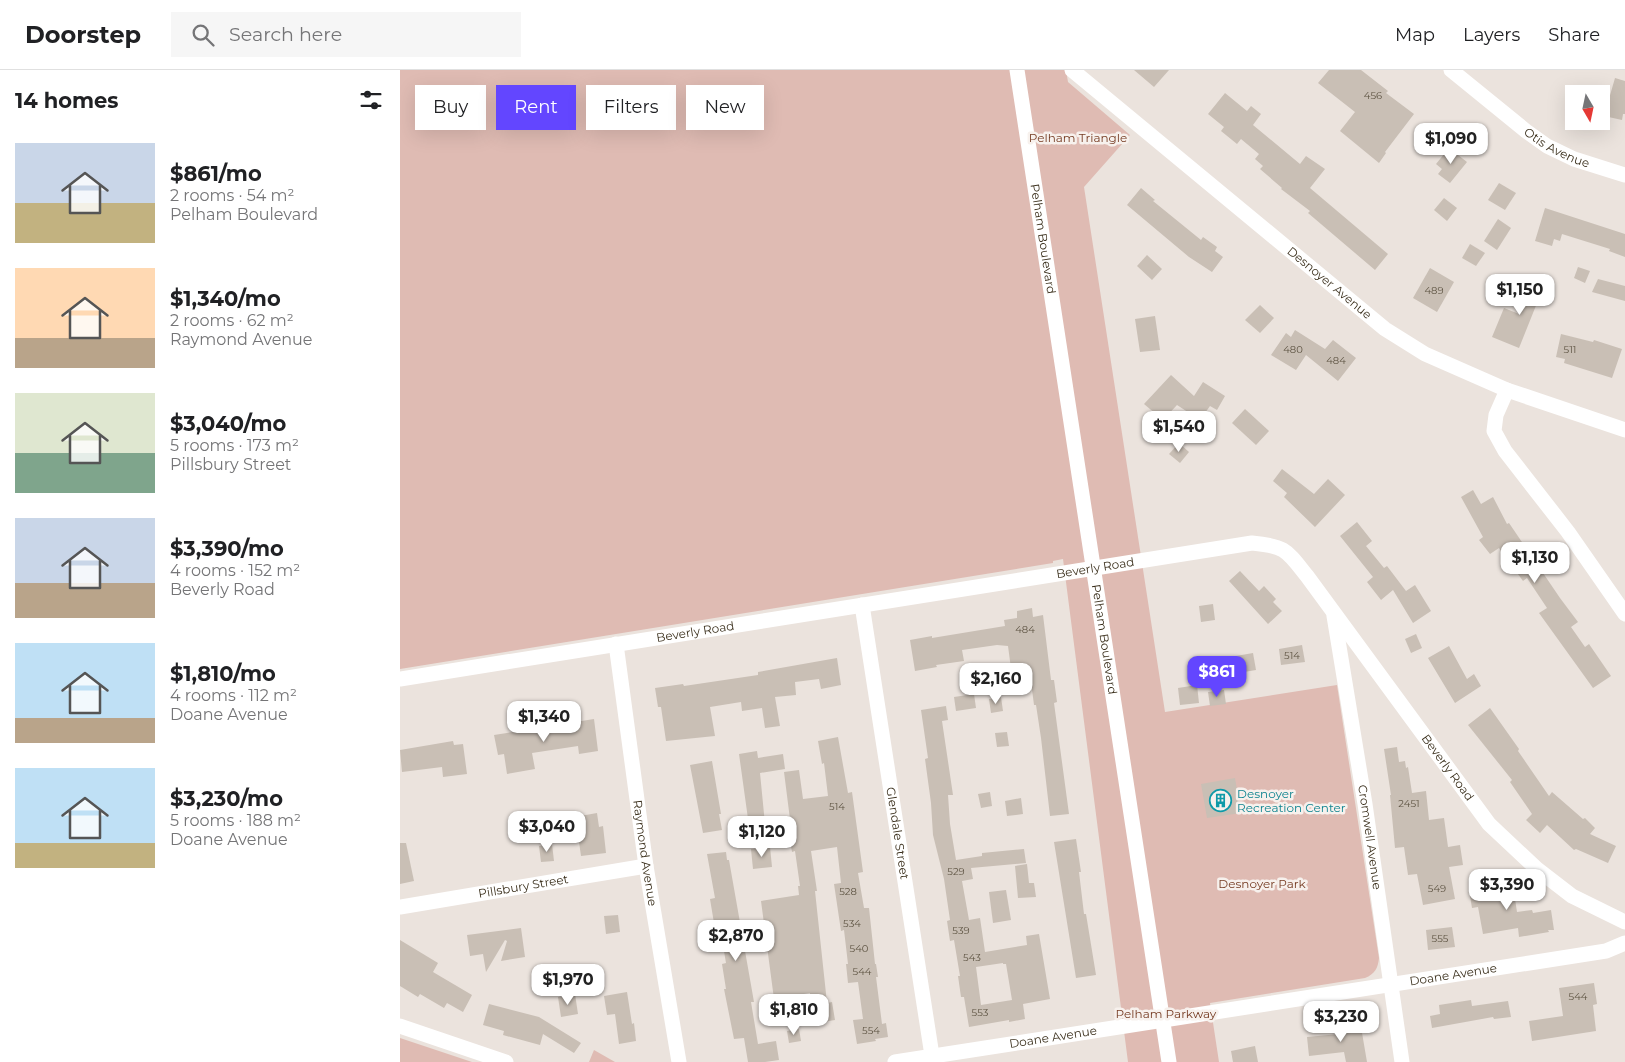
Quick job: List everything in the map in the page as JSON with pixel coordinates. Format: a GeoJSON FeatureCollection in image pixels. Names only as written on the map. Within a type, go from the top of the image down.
{"type":"FeatureCollection","features":[{"type":"Feature","properties":{"kind":"street","name":"Pelham Boulevard"},"geometry":{"type":"LineString","coordinates":[[1017,70],[1169,1062]]}},
{"type":"Feature","properties":{"kind":"street","name":"Desnoyer Avenue"},"geometry":{"type":"LineString","coordinates":[[1072,70],[1385,329],[1425,354],[1507,390],[1625,430]]}},
{"type":"Feature","properties":{"kind":"street","name":"Otis Avenue"},"geometry":{"type":"LineString","coordinates":[[1451,70],[1547,146],[1574,159],[1625,175]]}},
{"type":"Feature","properties":{"kind":"street"},"geometry":{"type":"LineString","coordinates":[[1507,390],[1496,415],[1494,432],[1505,452],[1568,532],[1625,614]]}},
{"type":"Feature","properties":{"kind":"street","name":"Beverly Road"},"geometry":{"type":"LineString","coordinates":[[400,679],[1252,543],[1273,544],[1288,552],[1489,824],[1537,869],[1572,896],[1625,922]]}},
{"type":"Feature","properties":{"kind":"street","name":"Glendale Street"},"geometry":{"type":"LineString","coordinates":[[862,605],[933,1059]]}},
{"type":"Feature","properties":{"kind":"street","name":"Cromwell Avenue"},"geometry":{"type":"LineString","coordinates":[[1334,613],[1364,794],[1402,1062]]}},
{"type":"Feature","properties":{"kind":"street","name":"Raymond Avenue"},"geometry":{"type":"LineString","coordinates":[[616,644],[646,866],[679,1062]]}},
{"type":"Feature","properties":{"kind":"street","name":"Pillsbury Street"},"geometry":{"type":"LineString","coordinates":[[400,908],[646,866]]}},
{"type":"Feature","properties":{"kind":"street","name":"Doane Avenue"},"geometry":{"type":"LineString","coordinates":[[894,1062],[933,1059],[1162,1020],[1606,951],[1625,943]]}},
{"type":"Feature","properties":{"kind":"street"},"geometry":{"type":"LineString","coordinates":[[400,1026],[506,1062]]}},
{"type":"Feature","properties":{"kind":"green space"},"geometry":{"type":"Polygon","coordinates":[[[400,70],[1066,70],[1068,82],[1130,135],[1084,187],[1165,712],[1337,685],[1379,958],[1377,968],[1374,973],[1365,978],[1210,1003],[1219,1062],[1128,1062],[1063,559],[1053,561],[1053,563],[400,669],[400,70]]]}},
{"type":"Feature","properties":{"kind":"green space"},"geometry":{"type":"Polygon","coordinates":[[[400,1038],[472,1062],[400,1062],[400,1038]]]}},
{"type":"Feature","properties":{"kind":"green space"},"geometry":{"type":"Polygon","coordinates":[[[594,1050],[615,1062],[589,1062],[594,1050]]]}},
{"type":"Feature","properties":{"kind":"building"},"geometry":{"type":"Polygon","coordinates":[[[1134,70],[1169,70],[1154,87],[1134,70]]]}},
{"type":"Feature","properties":{"kind":"building"},"geometry":{"type":"Polygon","coordinates":[[[1329,70],[1361,70],[1388,91],[1386,93],[1414,114],[1385,152],[1379,163],[1340,131],[1355,112],[1318,83],[1329,70]]]}},
{"type":"Feature","properties":{"kind":"building"},"geometry":{"type":"Polygon","coordinates":[[[1615,78],[1625,81],[1625,114],[1623,114],[1622,120],[1610,117],[1610,95],[1615,78]]]}},
{"type":"Feature","properties":{"kind":"building"},"geometry":{"type":"Polygon","coordinates":[[[1225,93],[1247,111],[1251,106],[1261,114],[1253,125],[1300,164],[1306,156],[1325,169],[1310,188],[1388,254],[1375,270],[1260,169],[1263,166],[1255,159],[1259,154],[1241,139],[1237,144],[1221,131],[1224,127],[1208,114],[1225,93]]]}},
{"type":"Feature","properties":{"kind":"building"},"geometry":{"type":"Polygon","coordinates":[[[1449,148],[1467,162],[1450,183],[1438,174],[1442,169],[1436,164],[1449,148]]]}},
{"type":"Feature","properties":{"kind":"building"},"geometry":{"type":"Polygon","coordinates":[[[1499,183],[1516,193],[1505,210],[1488,200],[1499,183]]]}},
{"type":"Feature","properties":{"kind":"building"},"geometry":{"type":"Polygon","coordinates":[[[1141,188],[1155,200],[1153,201],[1201,240],[1203,237],[1217,247],[1215,251],[1223,257],[1212,272],[1189,257],[1127,205],[1141,188]]]}},
{"type":"Feature","properties":{"kind":"building"},"geometry":{"type":"Polygon","coordinates":[[[1444,198],[1457,208],[1447,221],[1434,210],[1444,198]]]}},
{"type":"Feature","properties":{"kind":"building"},"geometry":{"type":"Polygon","coordinates":[[[1545,208],[1625,234],[1625,257],[1609,251],[1610,249],[1562,234],[1560,241],[1554,239],[1552,246],[1535,241],[1545,208]]]}},
{"type":"Feature","properties":{"kind":"building"},"geometry":{"type":"Polygon","coordinates":[[[1498,219],[1511,228],[1497,250],[1484,241],[1498,219]]]}},
{"type":"Feature","properties":{"kind":"building"},"geometry":{"type":"Polygon","coordinates":[[[1470,244],[1485,253],[1476,266],[1462,258],[1470,244]]]}},
{"type":"Feature","properties":{"kind":"building"},"geometry":{"type":"Polygon","coordinates":[[[1147,255],[1162,269],[1152,280],[1137,266],[1147,255]]]}},
{"type":"Feature","properties":{"kind":"building"},"geometry":{"type":"Polygon","coordinates":[[[1578,267],[1590,271],[1585,283],[1574,278],[1578,267]]]}},
{"type":"Feature","properties":{"kind":"building"},"geometry":{"type":"Polygon","coordinates":[[[1430,268],[1454,282],[1437,312],[1413,298],[1430,268]]]}},
{"type":"Feature","properties":{"kind":"building"},"geometry":{"type":"Polygon","coordinates":[[[1533,277],[1550,284],[1544,299],[1539,298],[1519,348],[1492,337],[1504,308],[1519,314],[1533,277]]]}},
{"type":"Feature","properties":{"kind":"building"},"geometry":{"type":"Polygon","coordinates":[[[1598,279],[1625,286],[1625,301],[1592,292],[1598,279]]]}},
{"type":"Feature","properties":{"kind":"building"},"geometry":{"type":"Polygon","coordinates":[[[1260,305],[1274,318],[1260,333],[1245,320],[1260,305]]]}},
{"type":"Feature","properties":{"kind":"building"},"geometry":{"type":"Polygon","coordinates":[[[1155,316],[1160,350],[1140,352],[1135,319],[1155,316]]]}},
{"type":"Feature","properties":{"kind":"building"},"geometry":{"type":"Polygon","coordinates":[[[1295,330],[1325,349],[1333,340],[1356,358],[1338,381],[1306,355],[1296,370],[1271,355],[1286,333],[1291,337],[1295,330]]]}},
{"type":"Feature","properties":{"kind":"building"},"geometry":{"type":"Polygon","coordinates":[[[1561,334],[1593,342],[1594,340],[1622,349],[1612,378],[1564,363],[1565,359],[1556,357],[1561,334]]]}},
{"type":"Feature","properties":{"kind":"building"},"geometry":{"type":"Polygon","coordinates":[[[1171,375],[1194,396],[1203,382],[1225,396],[1217,410],[1210,406],[1200,420],[1177,405],[1163,420],[1144,404],[1171,375]]]}},
{"type":"Feature","properties":{"kind":"building"},"geometry":{"type":"Polygon","coordinates":[[[1245,409],[1269,431],[1256,445],[1232,423],[1245,409]]]}},
{"type":"Feature","properties":{"kind":"building"},"geometry":{"type":"Polygon","coordinates":[[[1179,443],[1189,452],[1180,463],[1169,454],[1179,443]]]}},
{"type":"Feature","properties":{"kind":"building"},"geometry":{"type":"Polygon","coordinates":[[[1282,469],[1314,494],[1328,479],[1345,495],[1315,527],[1284,497],[1287,493],[1273,481],[1282,469]]]}},
{"type":"Feature","properties":{"kind":"building"},"geometry":{"type":"Polygon","coordinates":[[[1473,490],[1481,504],[1493,497],[1507,524],[1509,523],[1578,622],[1571,627],[1585,647],[1589,644],[1611,676],[1593,688],[1539,613],[1547,608],[1527,578],[1523,581],[1499,548],[1490,554],[1479,540],[1483,537],[1461,497],[1473,490]]]}},
{"type":"Feature","properties":{"kind":"building"},"geometry":{"type":"Polygon","coordinates":[[[1357,522],[1372,541],[1366,546],[1384,568],[1387,566],[1406,591],[1415,585],[1431,611],[1413,623],[1393,590],[1381,600],[1367,582],[1373,577],[1340,536],[1357,522]]]}},
{"type":"Feature","properties":{"kind":"building"},"geometry":{"type":"Polygon","coordinates":[[[1240,571],[1259,591],[1264,586],[1276,599],[1273,602],[1282,611],[1268,624],[1229,581],[1240,571]]]}},
{"type":"Feature","properties":{"kind":"building"},"geometry":{"type":"Polygon","coordinates":[[[1213,604],[1215,620],[1201,622],[1199,606],[1213,604]]]}},
{"type":"Feature","properties":{"kind":"building"},"geometry":{"type":"Polygon","coordinates":[[[1032,608],[1033,617],[1043,615],[1051,680],[1054,680],[1057,702],[1054,703],[1069,814],[1050,816],[1041,738],[1030,674],[1012,676],[1008,646],[997,645],[962,650],[964,661],[936,665],[937,667],[915,671],[910,640],[1005,626],[1004,620],[1017,618],[1017,611],[1032,608]]]}},
{"type":"Feature","properties":{"kind":"building"},"geometry":{"type":"Polygon","coordinates":[[[1416,634],[1422,648],[1411,653],[1405,639],[1416,634]]]}},
{"type":"Feature","properties":{"kind":"building"},"geometry":{"type":"Polygon","coordinates":[[[1302,645],[1305,662],[1281,665],[1279,649],[1302,645]]]}},
{"type":"Feature","properties":{"kind":"building"},"geometry":{"type":"Polygon","coordinates":[[[1449,646],[1467,679],[1474,674],[1481,686],[1455,703],[1428,658],[1449,646]]]}},
{"type":"Feature","properties":{"kind":"building"},"geometry":{"type":"Polygon","coordinates":[[[1253,653],[1256,670],[1238,673],[1236,656],[1253,653]]]}},
{"type":"Feature","properties":{"kind":"building"},"geometry":{"type":"Polygon","coordinates":[[[837,658],[841,685],[821,689],[819,679],[795,682],[796,695],[775,697],[780,726],[765,728],[762,708],[742,711],[741,702],[710,707],[715,736],[666,741],[661,707],[658,707],[655,688],[683,684],[684,686],[758,675],[758,672],[837,658]]]}},
{"type":"Feature","properties":{"kind":"building"},"geometry":{"type":"Polygon","coordinates":[[[1197,685],[1199,703],[1180,705],[1178,688],[1197,685]]]}},
{"type":"Feature","properties":{"kind":"building"},"geometry":{"type":"Polygon","coordinates":[[[1224,690],[1226,704],[1210,706],[1208,692],[1224,690]]]}},
{"type":"Feature","properties":{"kind":"building"},"geometry":{"type":"Polygon","coordinates":[[[974,694],[976,708],[956,711],[954,697],[974,694]]]}},
{"type":"Feature","properties":{"kind":"building"},"geometry":{"type":"Polygon","coordinates":[[[1001,697],[1003,711],[991,713],[989,699],[1001,697]]]}},
{"type":"Feature","properties":{"kind":"building"},"geometry":{"type":"Polygon","coordinates":[[[946,706],[948,720],[942,721],[953,795],[948,795],[950,824],[956,860],[982,856],[982,853],[1024,849],[1026,863],[971,868],[973,879],[962,881],[969,920],[980,918],[985,952],[1027,945],[1026,936],[1039,934],[1050,999],[1023,1004],[1025,1019],[969,1027],[964,997],[961,997],[958,976],[960,976],[954,940],[950,941],[947,921],[950,920],[944,879],[933,835],[925,759],[928,758],[921,710],[946,706]],[[1006,964],[976,967],[981,1005],[1012,1000],[1006,964]]]}},
{"type":"Feature","properties":{"kind":"building"},"geometry":{"type":"Polygon","coordinates":[[[1490,708],[1549,796],[1552,792],[1583,819],[1585,818],[1595,828],[1590,834],[1616,846],[1608,863],[1576,849],[1574,850],[1547,825],[1540,833],[1526,820],[1532,814],[1510,782],[1512,780],[1468,725],[1490,708]]]}},
{"type":"Feature","properties":{"kind":"building"},"geometry":{"type":"Polygon","coordinates":[[[594,719],[598,751],[579,754],[578,746],[532,753],[535,769],[507,774],[504,754],[498,755],[494,735],[594,719]]]}},
{"type":"Feature","properties":{"kind":"building"},"geometry":{"type":"Polygon","coordinates":[[[1007,732],[1009,746],[997,747],[995,733],[1007,732]]]}},
{"type":"Feature","properties":{"kind":"building"},"geometry":{"type":"Polygon","coordinates":[[[838,737],[848,793],[852,792],[863,872],[858,873],[864,908],[869,908],[882,1024],[886,1023],[888,1037],[857,1044],[853,1020],[863,1019],[858,982],[848,983],[844,930],[841,931],[834,884],[841,883],[837,847],[811,851],[817,891],[815,891],[827,1003],[832,1002],[835,1020],[817,1023],[813,995],[810,995],[810,993],[774,999],[761,901],[799,895],[798,886],[800,886],[795,851],[792,852],[789,835],[792,835],[784,772],[799,770],[803,799],[828,796],[824,763],[822,764],[818,741],[838,737]]]}},
{"type":"Feature","properties":{"kind":"building"},"geometry":{"type":"Polygon","coordinates":[[[453,741],[454,745],[463,744],[467,774],[443,777],[442,767],[402,772],[400,750],[453,741]]]}},
{"type":"Feature","properties":{"kind":"building"},"geometry":{"type":"Polygon","coordinates":[[[1397,747],[1399,762],[1405,761],[1406,768],[1408,767],[1412,793],[1426,791],[1429,820],[1444,818],[1448,847],[1460,845],[1463,865],[1449,867],[1455,899],[1423,905],[1417,874],[1408,875],[1404,847],[1395,848],[1391,795],[1384,749],[1397,747]]]}},
{"type":"Feature","properties":{"kind":"building"},"geometry":{"type":"Polygon","coordinates":[[[757,751],[758,758],[783,754],[785,769],[760,773],[765,824],[749,826],[739,754],[757,751]]]}},
{"type":"Feature","properties":{"kind":"building"},"geometry":{"type":"Polygon","coordinates":[[[712,761],[722,830],[703,833],[690,765],[712,761]]]}},
{"type":"Feature","properties":{"kind":"building","name":"Desnoyer Recreation Center"},"geometry":{"type":"Polygon","coordinates":[[[1235,778],[1241,813],[1207,818],[1201,784],[1235,778]]]}},
{"type":"Feature","properties":{"kind":"building"},"geometry":{"type":"Polygon","coordinates":[[[990,792],[992,806],[981,808],[978,794],[990,792]]]}},
{"type":"Feature","properties":{"kind":"building"},"geometry":{"type":"Polygon","coordinates":[[[1021,798],[1023,814],[1007,816],[1005,801],[1021,798]]]}},
{"type":"Feature","properties":{"kind":"building"},"geometry":{"type":"Polygon","coordinates":[[[597,813],[599,827],[603,826],[606,853],[581,856],[577,828],[571,829],[569,818],[597,813]]]}},
{"type":"Feature","properties":{"kind":"building"},"geometry":{"type":"Polygon","coordinates":[[[1076,839],[1084,914],[1086,914],[1096,975],[1076,978],[1054,842],[1076,839]]]}},
{"type":"Feature","properties":{"kind":"building"},"geometry":{"type":"Polygon","coordinates":[[[400,843],[406,843],[414,881],[400,884],[400,843]]]}},
{"type":"Feature","properties":{"kind":"building"},"geometry":{"type":"Polygon","coordinates":[[[552,844],[554,861],[541,862],[539,846],[552,844]]]}},
{"type":"Feature","properties":{"kind":"building"},"geometry":{"type":"Polygon","coordinates":[[[770,847],[772,867],[753,869],[751,849],[770,847]]]}},
{"type":"Feature","properties":{"kind":"building"},"geometry":{"type":"Polygon","coordinates":[[[726,852],[754,1002],[751,1002],[758,1044],[776,1041],[779,1060],[748,1062],[744,1038],[734,1039],[724,989],[726,989],[722,964],[726,963],[719,922],[714,923],[710,899],[715,898],[707,854],[726,852]]]}},
{"type":"Feature","properties":{"kind":"building"},"geometry":{"type":"Polygon","coordinates":[[[1027,864],[1029,883],[1034,883],[1036,897],[1018,898],[1015,866],[1027,864]]]}},
{"type":"Feature","properties":{"kind":"building"},"geometry":{"type":"Polygon","coordinates":[[[1512,879],[1517,912],[1532,910],[1533,913],[1551,910],[1554,930],[1519,937],[1518,928],[1483,934],[1478,907],[1472,908],[1469,890],[1496,885],[1496,881],[1512,879]]]}},
{"type":"Feature","properties":{"kind":"building"},"geometry":{"type":"Polygon","coordinates":[[[1006,890],[1011,920],[993,923],[989,892],[1006,890]]]}},
{"type":"Feature","properties":{"kind":"building"},"geometry":{"type":"Polygon","coordinates":[[[618,915],[620,932],[606,934],[604,916],[618,915]]]}},
{"type":"Feature","properties":{"kind":"building"},"geometry":{"type":"Polygon","coordinates":[[[1452,927],[1455,947],[1428,950],[1426,930],[1452,927]]]}},
{"type":"Feature","properties":{"kind":"building"},"geometry":{"type":"Polygon","coordinates":[[[521,928],[525,957],[501,961],[507,941],[505,940],[486,972],[483,954],[470,956],[467,935],[521,928]]]}},
{"type":"Feature","properties":{"kind":"building"},"geometry":{"type":"Polygon","coordinates":[[[400,940],[438,963],[433,972],[472,995],[463,1012],[447,1003],[444,1008],[420,994],[418,997],[400,986],[400,940]]]}},
{"type":"Feature","properties":{"kind":"building"},"geometry":{"type":"Polygon","coordinates":[[[581,974],[584,992],[566,994],[563,976],[581,974]]]}},
{"type":"Feature","properties":{"kind":"building"},"geometry":{"type":"Polygon","coordinates":[[[1594,983],[1597,1004],[1593,1005],[1596,1031],[1532,1041],[1529,1021],[1563,1016],[1559,988],[1594,983]]]}},
{"type":"Feature","properties":{"kind":"building"},"geometry":{"type":"Polygon","coordinates":[[[627,992],[636,1041],[619,1044],[615,1014],[607,1015],[604,996],[627,992]]]}},
{"type":"Feature","properties":{"kind":"building"},"geometry":{"type":"Polygon","coordinates":[[[575,994],[578,1014],[561,1017],[558,997],[575,994]]]}},
{"type":"Feature","properties":{"kind":"building"},"geometry":{"type":"Polygon","coordinates":[[[1471,1000],[1472,1006],[1508,1001],[1511,1017],[1494,1019],[1493,1017],[1432,1028],[1430,1016],[1440,1014],[1439,1005],[1471,1000]]]}},
{"type":"Feature","properties":{"kind":"building"},"geometry":{"type":"Polygon","coordinates":[[[489,1004],[539,1017],[581,1043],[574,1053],[543,1034],[540,1045],[503,1035],[504,1031],[483,1025],[489,1004]]]}},
{"type":"Feature","properties":{"kind":"building"},"geometry":{"type":"Polygon","coordinates":[[[1360,1021],[1367,1062],[1346,1062],[1344,1052],[1309,1056],[1307,1037],[1339,1034],[1338,1025],[1360,1021]]]}},
{"type":"Feature","properties":{"kind":"building"},"geometry":{"type":"Polygon","coordinates":[[[799,1029],[801,1041],[789,1043],[787,1031],[799,1029]]]}},
{"type":"Feature","properties":{"kind":"building"},"geometry":{"type":"Polygon","coordinates":[[[1255,1046],[1258,1062],[1233,1062],[1231,1051],[1255,1046]]]}},
{"type":"Feature","properties":{"kind":"place","name":"Desnoyer Recreation Center"},"geometry":{"type":"Point","coordinates":[1221,801]}},
{"type":"Feature","properties":{"kind":"park label","name":"Pelham Triangle"},"geometry":{"type":"Point","coordinates":[1078,138]}},
{"type":"Feature","properties":{"kind":"park label","name":"Desnoyer Park"},"geometry":{"type":"Point","coordinates":[1262,884]}},
{"type":"Feature","properties":{"kind":"park label","name":"Pelham Parkway"},"geometry":{"type":"Point","coordinates":[1166,1014]}}]}
